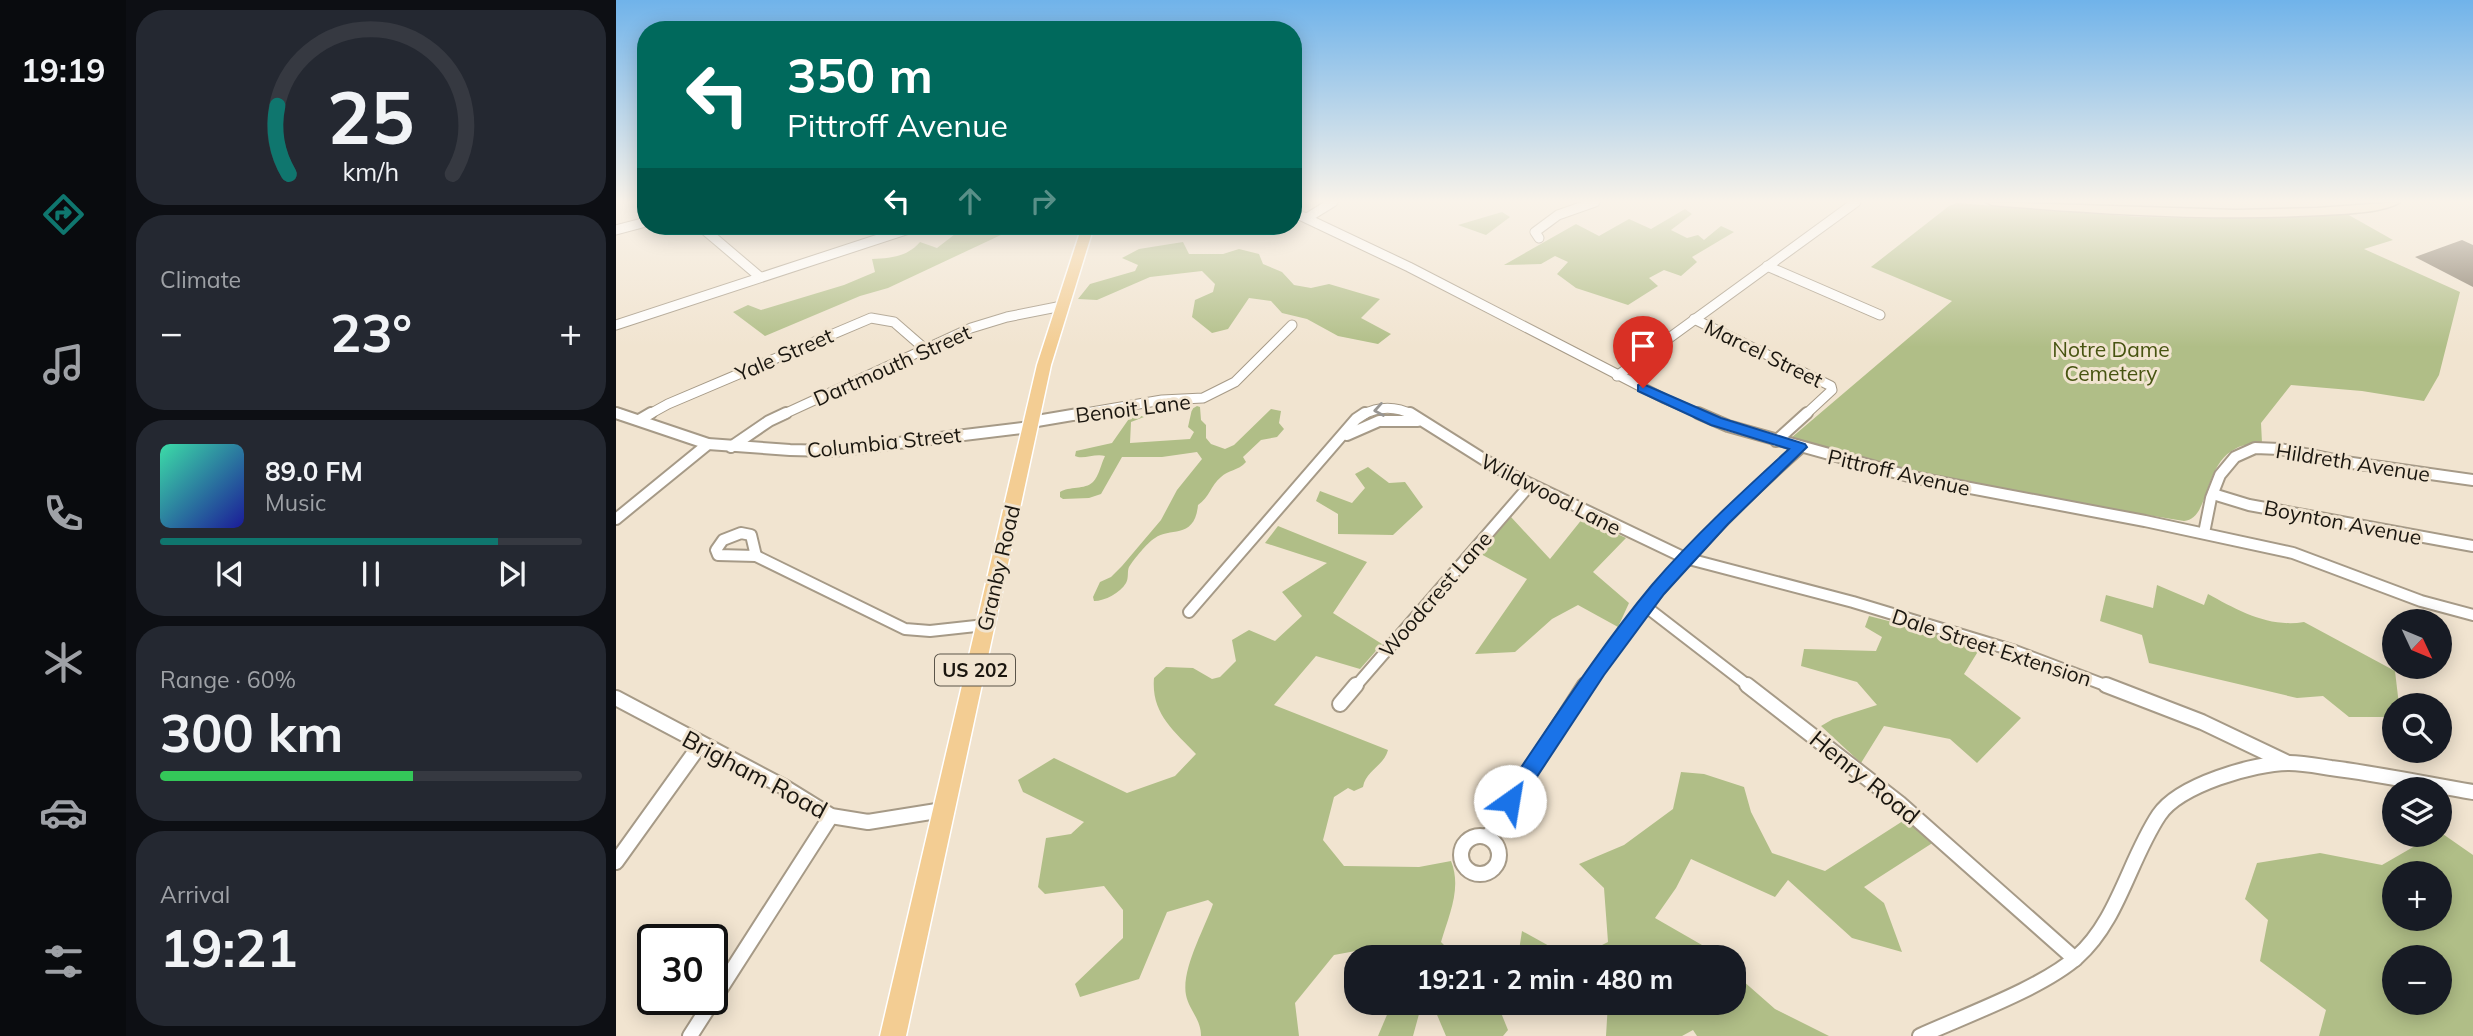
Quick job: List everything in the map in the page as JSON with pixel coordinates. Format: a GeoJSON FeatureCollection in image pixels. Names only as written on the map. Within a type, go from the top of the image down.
{"type":"FeatureCollection","features":[{"type":"Feature","properties":{"kind":"main road","name":"Granby Road"},"geometry":{"type":"LineString","coordinates":[[893,1036],[1046,356],[1080,250]]}},
{"type":"Feature","properties":{"kind":"street"},"geometry":{"type":"LineString","coordinates":[[728,250],[760,278]]}},
{"type":"Feature","properties":{"kind":"street"},"geometry":{"type":"LineString","coordinates":[[616,325],[844,250]]}},
{"type":"Feature","properties":{"kind":"street","name":"Pittroff Avenue"},"geometry":{"type":"LineString","coordinates":[[1375,250],[1695,414],[1776,441],[1923,479],[2204,533],[2293,553],[2421,601],[2473,615]]}},
{"type":"Feature","properties":{"kind":"street"},"geometry":{"type":"LineString","coordinates":[[1617,376],[1789,250]]}},
{"type":"Feature","properties":{"kind":"street"},"geometry":{"type":"LineString","coordinates":[[1767,266],[1880,315]]}},
{"type":"Feature","properties":{"kind":"street","name":"Dartmouth Street"},"geometry":{"type":"LineString","coordinates":[[731,447],[769,421],[925,349],[992,321],[1062,306]]}},
{"type":"Feature","properties":{"kind":"street","name":"Yale Street"},"geometry":{"type":"LineString","coordinates":[[639,421],[668,404],[871,318],[886,317],[893,320],[925,349]]}},
{"type":"Feature","properties":{"kind":"street","name":"Marcel Street"},"geometry":{"type":"LineString","coordinates":[[1695,319],[1825,382],[1832,388],[1776,441]]}},
{"type":"Feature","properties":{"kind":"street","name":"Benoit Lane"},"geometry":{"type":"LineString","coordinates":[[1031,424],[1162,400],[1203,398],[1235,382],[1292,325]]}},
{"type":"Feature","properties":{"kind":"street","name":"Columbia Street"},"geometry":{"type":"LineString","coordinates":[[616,413],[708,444],[832,451],[1031,424]]}},
{"type":"Feature","properties":{"kind":"street","name":"Wildwood Lane"},"geometry":{"type":"LineString","coordinates":[[1189,612],[1344,436],[1379,421],[1421,421],[1474,455],[1530,485],[1685,558]]}},
{"type":"Feature","properties":{"kind":"street"},"geometry":{"type":"LineString","coordinates":[[616,519],[708,444]]}},
{"type":"Feature","properties":{"kind":"street"},"geometry":{"type":"LineString","coordinates":[[1488,837],[1565,716],[1645,606],[1685,558],[1800,447]]}},
{"type":"Feature","properties":{"kind":"street","name":"Hildreth Avenue"},"geometry":{"type":"LineString","coordinates":[[2204,533],[2218,478],[2231,460],[2246,450],[2260,448],[2473,480]]}},
{"type":"Feature","properties":{"kind":"street","name":"Woodcrest Lane"},"geometry":{"type":"LineString","coordinates":[[1340,704],[1530,485]]}},
{"type":"Feature","properties":{"kind":"street","name":"Boynton Avenue"},"geometry":{"type":"LineString","coordinates":[[2213,494],[2249,505],[2473,546]]}},
{"type":"Feature","properties":{"kind":"street"},"geometry":{"type":"LineString","coordinates":[[756,556],[905,629],[930,631],[985,625]]}},
{"type":"Feature","properties":{"kind":"street","name":"Dale Street Extension"},"geometry":{"type":"LineString","coordinates":[[1685,558],[1853,602],[2001,646],[2194,719],[2288,763]]}},
{"type":"Feature","properties":{"kind":"street","name":"Henry Road"},"geometry":{"type":"LineString","coordinates":[[1645,606],[1899,803],[2076,959]]}},
{"type":"Feature","properties":{"kind":"street","name":"Brigham Road"},"geometry":{"type":"LineString","coordinates":[[616,698],[784,787],[831,816],[868,822],[943,810]]}},
{"type":"Feature","properties":{"kind":"street"},"geometry":{"type":"LineString","coordinates":[[616,862],[701,745]]}},
{"type":"Feature","properties":{"kind":"street"},"geometry":{"type":"LineString","coordinates":[[1920,1036],[2039,981],[2076,959],[2088,947],[2107,918],[2154,821],[2167,805],[2184,792],[2213,779],[2288,763],[2356,771],[2473,792]]}},
{"type":"Feature","properties":{"kind":"street"},"geometry":{"type":"LineString","coordinates":[[690,1036],[831,816]]}},
{"type":"Feature","properties":{"kind":"green space"},"geometry":{"type":"Polygon","coordinates":[[[910,250],[968,250],[888,288],[860,296],[765,336],[733,312],[748,305],[761,310],[844,285],[875,272],[872,259],[904,254],[910,250]]]}},
{"type":"Feature","properties":{"kind":"green space"},"geometry":{"type":"Polygon","coordinates":[[[1136,250],[1187,250],[1189,254],[1223,254],[1244,250],[1259,254],[1263,264],[1282,272],[1294,285],[1311,288],[1329,284],[1380,299],[1361,318],[1391,334],[1378,344],[1338,336],[1307,319],[1282,313],[1271,301],[1249,298],[1228,329],[1212,333],[1192,317],[1195,300],[1213,292],[1215,284],[1202,271],[1150,277],[1097,300],[1078,299],[1090,284],[1135,271],[1138,265],[1122,258],[1136,250]]]}},
{"type":"Feature","properties":{"kind":"green space"},"geometry":{"type":"Polygon","coordinates":[[[1530,250],[1703,250],[1692,257],[1697,262],[1681,276],[1664,270],[1649,278],[1658,286],[1628,305],[1576,288],[1557,274],[1568,262],[1555,256],[1541,264],[1504,265],[1530,250]]]}},
{"type":"Feature","properties":{"kind":"green space","name":"Notre Dame Cemetery"},"geometry":{"type":"Polygon","coordinates":[[[1892,250],[2367,250],[2460,292],[2439,375],[2424,401],[2362,391],[2291,385],[2261,423],[2262,443],[2241,446],[2225,457],[2217,467],[2198,511],[2192,518],[2184,521],[1986,486],[1839,452],[1791,438],[1952,301],[1871,267],[1892,250]]]}},
{"type":"Feature","properties":{"kind":"green space"},"geometry":{"type":"Polygon","coordinates":[[[1200,407],[1201,420],[1206,425],[1206,438],[1211,444],[1225,449],[1234,445],[1271,409],[1281,411],[1279,423],[1284,429],[1277,437],[1261,440],[1243,457],[1246,462],[1243,465],[1218,480],[1198,505],[1196,516],[1187,528],[1161,535],[1148,544],[1129,567],[1127,581],[1120,590],[1107,598],[1094,601],[1093,597],[1100,582],[1111,577],[1122,566],[1161,520],[1177,490],[1202,459],[1197,452],[1162,457],[1122,457],[1101,494],[1089,498],[1063,499],[1060,492],[1093,482],[1105,456],[1078,457],[1075,456],[1076,451],[1112,443],[1133,413],[1144,417],[1131,422],[1130,443],[1190,439],[1194,432],[1188,427],[1192,409],[1200,407]]]}},
{"type":"Feature","properties":{"kind":"green space"},"geometry":{"type":"Polygon","coordinates":[[[1368,467],[1389,483],[1405,482],[1423,507],[1393,535],[1338,534],[1338,514],[1316,501],[1320,491],[1352,503],[1365,488],[1355,474],[1368,467]]]}},
{"type":"Feature","properties":{"kind":"green space"},"geometry":{"type":"Polygon","coordinates":[[[1511,517],[1550,559],[1583,518],[1626,538],[1593,572],[1629,603],[1618,627],[1578,605],[1552,619],[1515,652],[1475,654],[1527,579],[1479,553],[1511,517]]]}},
{"type":"Feature","properties":{"kind":"green space"},"geometry":{"type":"Polygon","coordinates":[[[1278,526],[1367,562],[1333,613],[1382,644],[1360,669],[1316,656],[1274,705],[1388,750],[1363,787],[1354,791],[1348,788],[1334,797],[1323,840],[1344,866],[1419,867],[1451,861],[1455,891],[1441,942],[1444,945],[1344,945],[1344,953],[1334,955],[1295,1003],[1299,1036],[1201,1036],[1185,985],[1190,961],[1213,904],[1208,900],[1167,912],[1139,979],[1080,997],[1075,984],[1123,938],[1123,910],[1104,886],[1045,894],[1038,887],[1046,838],[1071,834],[1084,822],[1023,792],[1018,780],[1054,758],[1127,793],[1175,776],[1196,754],[1172,729],[1160,711],[1154,690],[1154,678],[1166,667],[1193,668],[1212,679],[1220,677],[1236,661],[1232,640],[1249,630],[1275,641],[1302,616],[1282,592],[1327,563],[1265,543],[1278,526]]]}},
{"type":"Feature","properties":{"kind":"green space"},"geometry":{"type":"Polygon","coordinates":[[[2157,585],[2204,605],[2208,594],[2266,620],[2304,622],[2382,664],[2382,679],[2396,679],[2398,693],[2382,693],[2382,717],[2349,717],[2323,696],[2297,698],[2149,663],[2142,635],[2100,621],[2106,595],[2153,608],[2157,585]]]}},
{"type":"Feature","properties":{"kind":"green space"},"geometry":{"type":"Polygon","coordinates":[[[1869,616],[1982,645],[1964,674],[2021,718],[1977,763],[1950,739],[1884,726],[1861,763],[1821,726],[1833,719],[1877,705],[1857,682],[1801,666],[1804,649],[1876,651],[1882,637],[1865,627],[1869,616]]]}},
{"type":"Feature","properties":{"kind":"green space"},"geometry":{"type":"Polygon","coordinates":[[[1681,772],[1704,774],[1744,787],[1751,812],[1772,853],[1825,871],[1906,819],[1934,842],[1864,887],[1884,903],[1902,952],[1852,938],[1788,880],[1775,897],[1691,859],[1676,888],[1655,918],[1702,945],[1602,945],[1608,942],[1604,888],[1579,864],[1624,845],[1673,809],[1681,772]]]}},
{"type":"Feature","properties":{"kind":"green space"},"geometry":{"type":"Polygon","coordinates":[[[2452,840],[2473,855],[2473,1036],[2319,1036],[2326,1010],[2260,961],[2268,920],[2245,899],[2257,863],[2320,853],[2382,865],[2382,931],[2452,931],[2452,861],[2389,861],[2413,847],[2452,847],[2452,840]]]}},
{"type":"Feature","properties":{"kind":"green space"},"geometry":{"type":"Polygon","coordinates":[[[1522,931],[1547,945],[1520,945],[1522,931]]]}},
{"type":"Feature","properties":{"kind":"green space"},"geometry":{"type":"Polygon","coordinates":[[[1746,984],[1775,1009],[1829,1036],[1697,1036],[1693,1030],[1682,1036],[1606,1036],[1607,1015],[1746,1015],[1746,984]]]}},
{"type":"Feature","properties":{"kind":"green space"},"geometry":{"type":"Polygon","coordinates":[[[1387,1015],[1419,1015],[1413,1036],[1378,1036],[1387,1015]]]}},
{"type":"Feature","properties":{"kind":"green space"},"geometry":{"type":"Polygon","coordinates":[[[1437,1015],[1502,1015],[1508,1030],[1503,1036],[1446,1036],[1437,1015]]]}},
{"type":"Feature","properties":{"kind":"building"},"geometry":{"type":"Polygon","coordinates":[[[2433,250],[2473,250],[2473,287],[2415,257],[2433,250]]]}},
{"type":"Feature","properties":{"kind":"route"},"geometry":{"type":"LineString","coordinates":[[1510,801],[1597,670],[1658,589],[1722,520],[1800,447],[1716,421],[1643,388]]}}]}
